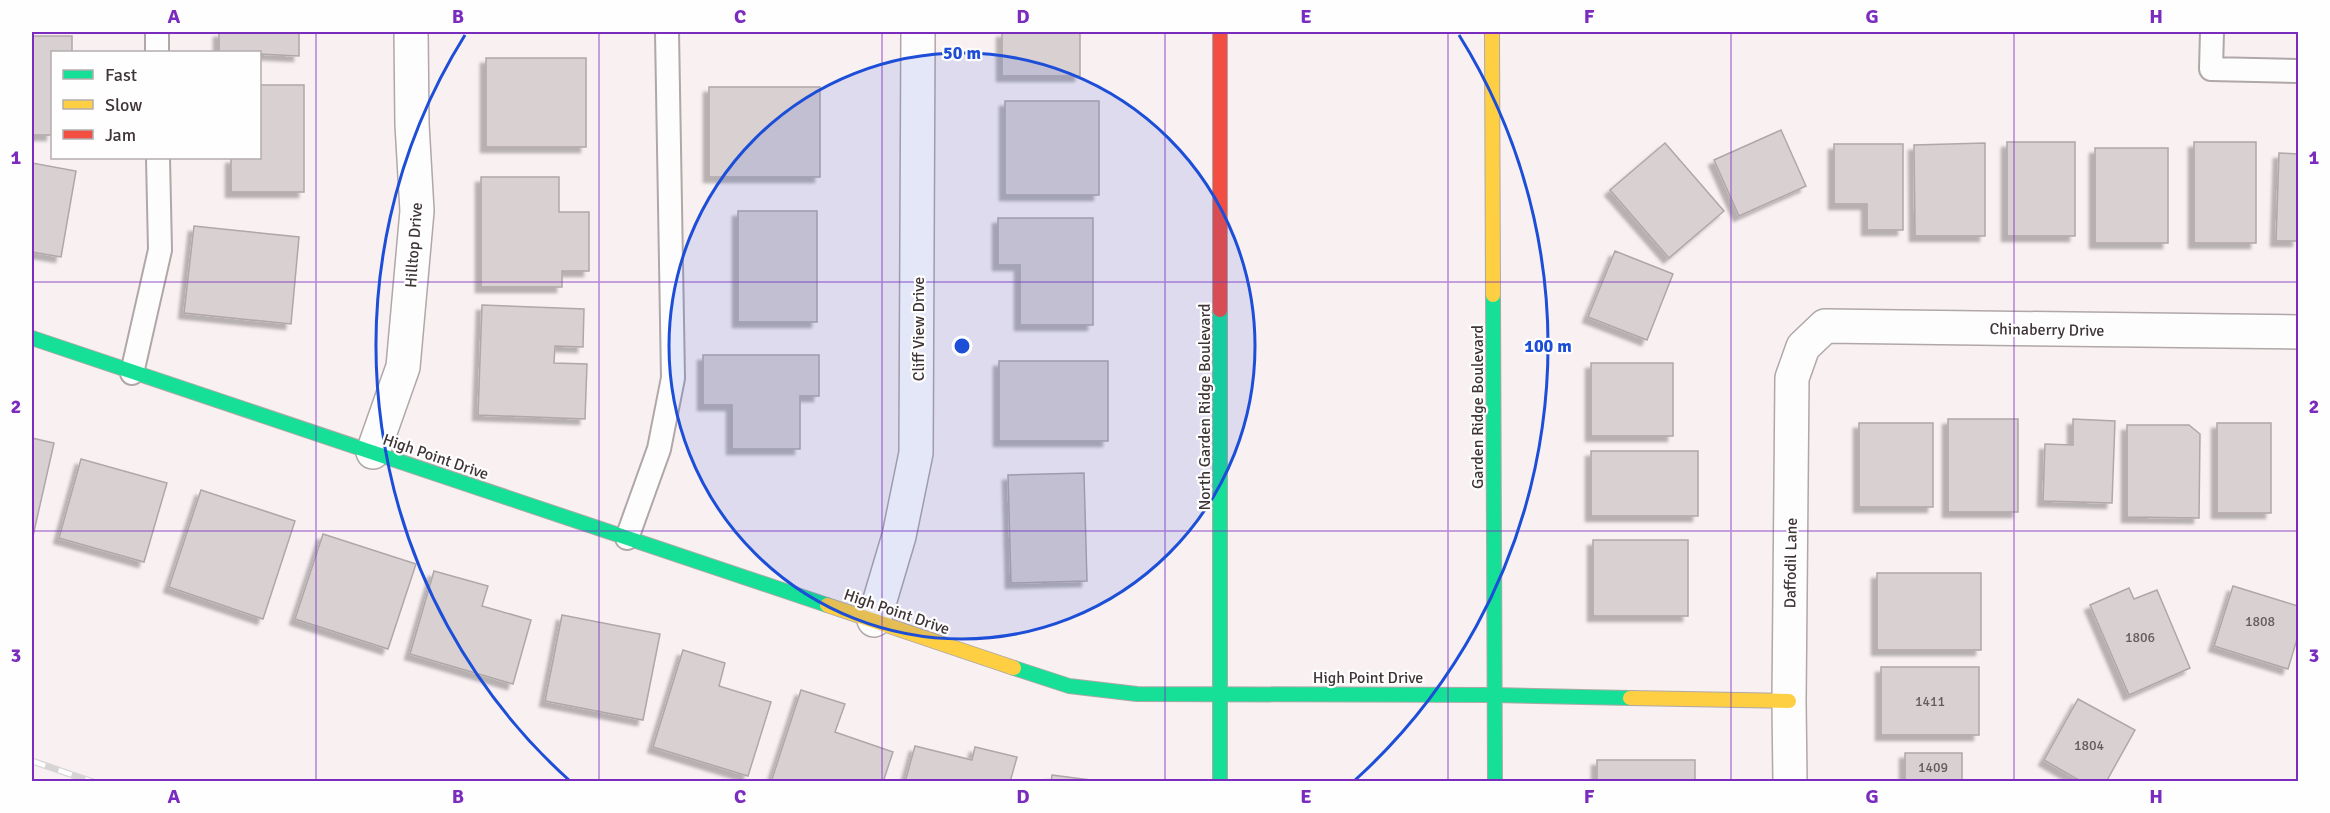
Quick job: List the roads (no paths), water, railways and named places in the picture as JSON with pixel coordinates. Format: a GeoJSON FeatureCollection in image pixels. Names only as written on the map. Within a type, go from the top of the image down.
{"type":"FeatureCollection","features":[{"type":"Feature","properties":{"kind":"street","name":"Hilltop Drive"},"geometry":{"type":"LineString","coordinates":[[373,452],[403,367],[416,223],[411,32]]}},
{"type":"Feature","properties":{"kind":"street","name":"Cliff View Drive"},"geometry":{"type":"LineString","coordinates":[[873,620],[899,536],[916,453],[918,32]]}},
{"type":"Feature","properties":{"kind":"street","name":"North Garden Ridge Boulevard"},"geometry":{"type":"LineString","coordinates":[[1220,32],[1220,782]]}},
{"type":"Feature","properties":{"kind":"street","name":"Garden Ridge Boulevard"},"geometry":{"type":"LineString","coordinates":[[1492,32],[1495,782]]}},
{"type":"Feature","properties":{"kind":"street","name":"Chinaberry Drive"},"geometry":{"type":"LineString","coordinates":[[1803,347],[1825,326],[2298,332]]}},
{"type":"Feature","properties":{"kind":"street","name":"High Point Drive"},"geometry":{"type":"LineString","coordinates":[[32,338],[1069,686],[1137,694],[1494,695],[1788,701]]}},
{"type":"Feature","properties":{"kind":"street","name":"Daffodil Lane"},"geometry":{"type":"LineString","coordinates":[[1790,782],[1788,701],[1792,378],[1803,347]]}},
{"type":"Feature","properties":{"kind":"lane"},"geometry":{"type":"LineString","coordinates":[[157,32],[157,51]]}},
{"type":"Feature","properties":{"kind":"lane"},"geometry":{"type":"LineString","coordinates":[[627,538],[659,449],[673,378],[667,32]]}},
{"type":"Feature","properties":{"kind":"lane"},"geometry":{"type":"LineString","coordinates":[[2212,32],[2211,69],[2298,71]]}},
{"type":"Feature","properties":{"kind":"lane"},"geometry":{"type":"LineString","coordinates":[[132,373],[160,250],[158,159]]}},
{"type":"Feature","properties":{"kind":"railway"},"geometry":{"type":"LineString","coordinates":[[32,761],[93,782]]}}]}
